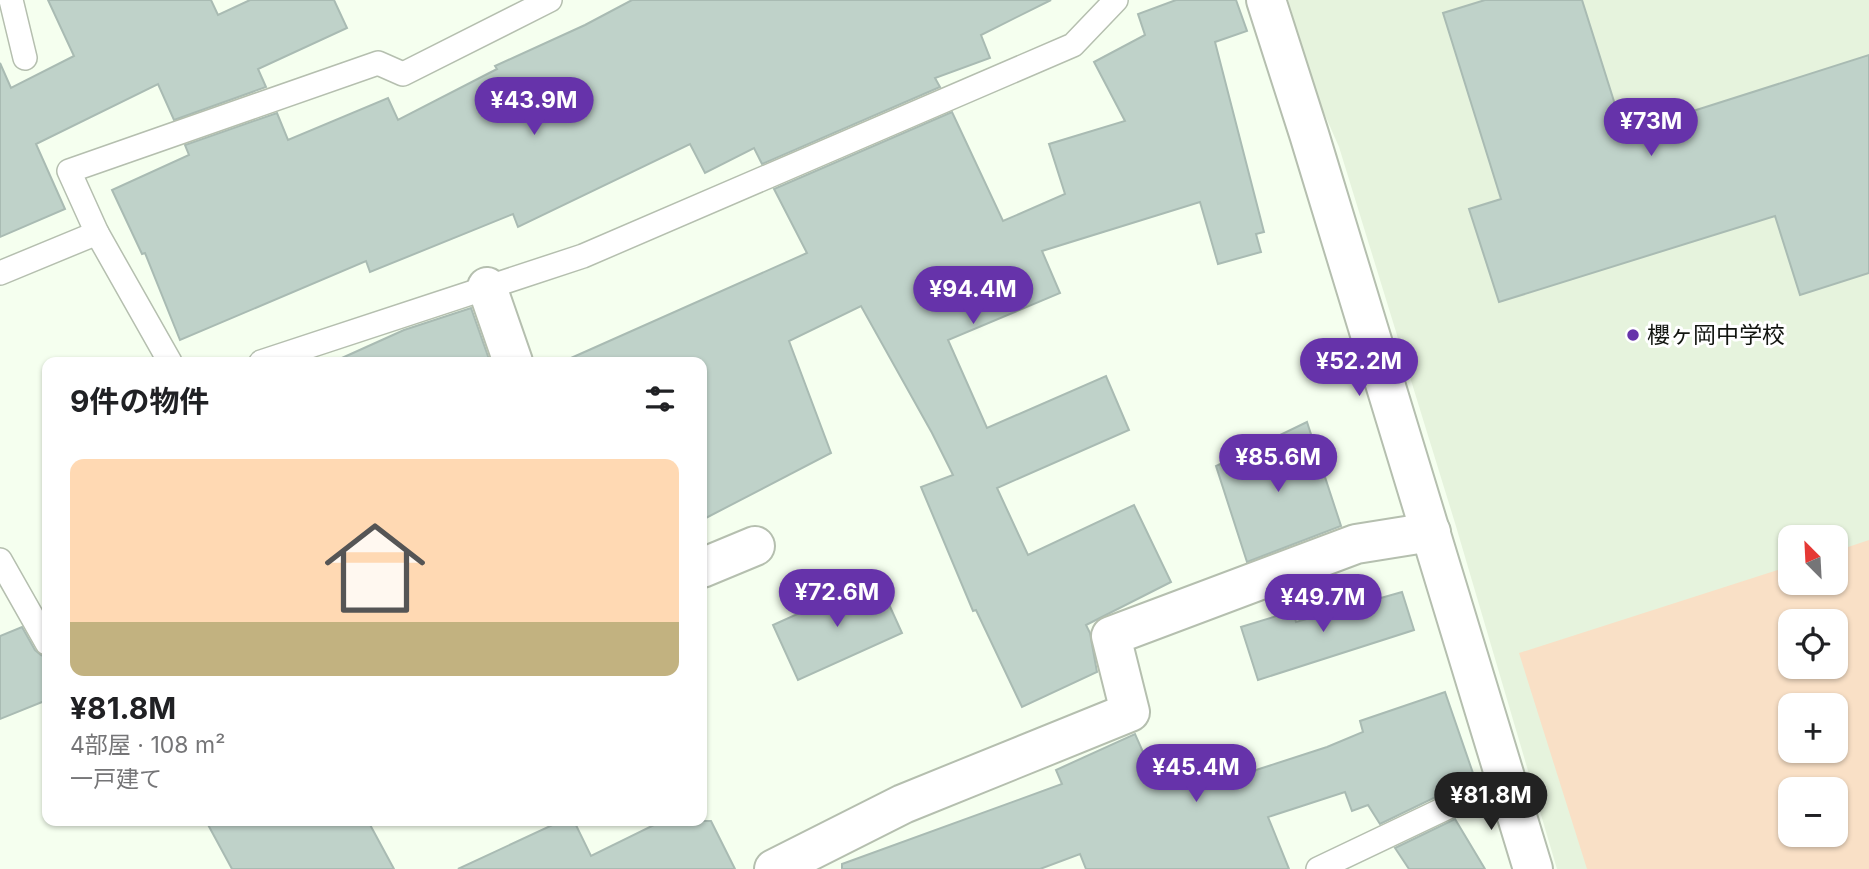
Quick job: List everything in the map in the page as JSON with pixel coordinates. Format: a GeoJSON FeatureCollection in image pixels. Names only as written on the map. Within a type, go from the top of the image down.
{"type":"FeatureCollection","features":[{"type":"Feature","properties":{"kind":"street"},"geometry":{"type":"LineString","coordinates":[[1266,0],[1533,869]]}},
{"type":"Feature","properties":{"kind":"street"},"geometry":{"type":"LineString","coordinates":[[487,287],[511,357]]}},
{"type":"Feature","properties":{"kind":"street"},"geometry":{"type":"LineString","coordinates":[[774,869],[902,804],[1130,712],[1111,636],[1356,544],[1431,531]]}},
{"type":"Feature","properties":{"kind":"street"},"geometry":{"type":"LineString","coordinates":[[707,566],[755,546]]}},
{"type":"Feature","properties":{"kind":"lane"},"geometry":{"type":"LineString","coordinates":[[11,0],[25,58]]}},
{"type":"Feature","properties":{"kind":"lane"},"geometry":{"type":"LineString","coordinates":[[167,357],[97,233],[69,172],[378,63],[403,74],[550,0]]}},
{"type":"Feature","properties":{"kind":"lane"},"geometry":{"type":"LineString","coordinates":[[276,357],[583,256],[1073,45],[1116,0]]}},
{"type":"Feature","properties":{"kind":"lane"},"geometry":{"type":"LineString","coordinates":[[0,273],[97,233]]}},
{"type":"Feature","properties":{"kind":"lane"},"geometry":{"type":"LineString","coordinates":[[0,559],[42,634]]}},
{"type":"Feature","properties":{"kind":"lane"},"geometry":{"type":"LineString","coordinates":[[1318,869],[1507,779]]}},
{"type":"Feature","properties":{"kind":"shaded area","name":"櫻ヶ岡中学校"},"geometry":{"type":"Polygon","coordinates":[[[1288,0],[1869,0],[1869,869],[1557,869],[1455,523],[1339,147],[1317,97],[1288,0]]]}},
{"type":"Feature","properties":{"kind":"shaded area"},"geometry":{"type":"Polygon","coordinates":[[[1869,540],[1869,869],[1587,869],[1519,653],[1778,570],[1778,595],[1848,595],[1848,547],[1869,540]]]}},
{"type":"Feature","properties":{"kind":"building"},"geometry":{"type":"Polygon","coordinates":[[[48,0],[211,0],[218,15],[250,0],[334,0],[347,28],[258,69],[266,87],[174,120],[158,84],[36,144],[65,209],[0,237],[0,63],[11,88],[74,56],[48,0]]]}},
{"type":"Feature","properties":{"kind":"building"},"geometry":{"type":"Polygon","coordinates":[[[632,0],[1051,0],[981,35],[990,58],[935,78],[940,87],[762,164],[754,148],[705,173],[690,144],[518,227],[513,214],[370,272],[366,261],[180,340],[145,253],[142,254],[112,190],[189,155],[185,145],[277,113],[288,140],[388,98],[398,120],[497,69],[495,66],[585,25],[632,0]]]}},
{"type":"Feature","properties":{"kind":"building"},"geometry":{"type":"Polygon","coordinates":[[[1176,0],[1236,0],[1247,31],[1215,42],[1264,232],[1256,234],[1261,252],[1218,264],[1200,202],[1042,251],[1060,293],[948,340],[987,428],[1106,376],[1129,430],[997,488],[1028,555],[1134,505],[1171,582],[1086,625],[1097,672],[1022,707],[976,610],[973,611],[921,487],[953,475],[861,306],[789,341],[831,453],[707,517],[707,357],[573,357],[807,253],[774,189],[952,112],[1003,221],[1065,194],[1049,144],[1125,121],[1094,62],[1145,35],[1138,14],[1176,0]]]}},
{"type":"Feature","properties":{"kind":"building"},"geometry":{"type":"Polygon","coordinates":[[[1485,0],[1582,0],[1624,133],[1869,55],[1869,273],[1800,295],[1775,216],[1499,302],[1469,209],[1501,199],[1443,13],[1485,0]]]}},
{"type":"Feature","properties":{"kind":"building"},"geometry":{"type":"Polygon","coordinates":[[[471,308],[488,357],[344,357],[404,330],[471,308]]]}},
{"type":"Feature","properties":{"kind":"building"},"geometry":{"type":"Polygon","coordinates":[[[1307,422],[1341,526],[1247,562],[1216,466],[1307,422]]]}},
{"type":"Feature","properties":{"kind":"building"},"geometry":{"type":"Polygon","coordinates":[[[877,578],[902,633],[798,680],[773,625],[877,578]]]}},
{"type":"Feature","properties":{"kind":"building"},"geometry":{"type":"Polygon","coordinates":[[[1402,592],[1414,630],[1258,680],[1241,627],[1293,611],[1296,622],[1402,592]]]}},
{"type":"Feature","properties":{"kind":"building"},"geometry":{"type":"Polygon","coordinates":[[[22,627],[35,650],[42,655],[42,702],[0,719],[0,636],[22,627]]]}},
{"type":"Feature","properties":{"kind":"building"},"geometry":{"type":"Polygon","coordinates":[[[1445,692],[1475,779],[1438,793],[1440,795],[1380,824],[1368,805],[1352,811],[1345,792],[1268,817],[1289,869],[1086,869],[1080,854],[1040,869],[842,869],[842,864],[1062,784],[1056,770],[1135,734],[1159,788],[1249,758],[1253,771],[1327,747],[1363,732],[1360,721],[1445,692]]]}},
{"type":"Feature","properties":{"kind":"building"},"geometry":{"type":"Polygon","coordinates":[[[1455,819],[1485,869],[1409,869],[1395,848],[1455,819]]]}},
{"type":"Feature","properties":{"kind":"building"},"geometry":{"type":"Polygon","coordinates":[[[707,821],[711,821],[735,869],[458,869],[550,826],[576,826],[591,856],[652,826],[707,826],[707,821]]]}},
{"type":"Feature","properties":{"kind":"building"},"geometry":{"type":"Polygon","coordinates":[[[209,826],[371,826],[394,869],[232,869],[209,826]]]}},
{"type":"Feature","properties":{"kind":"place","name":"櫻ヶ岡中学校"},"geometry":{"type":"Point","coordinates":[1633,335]}}]}
